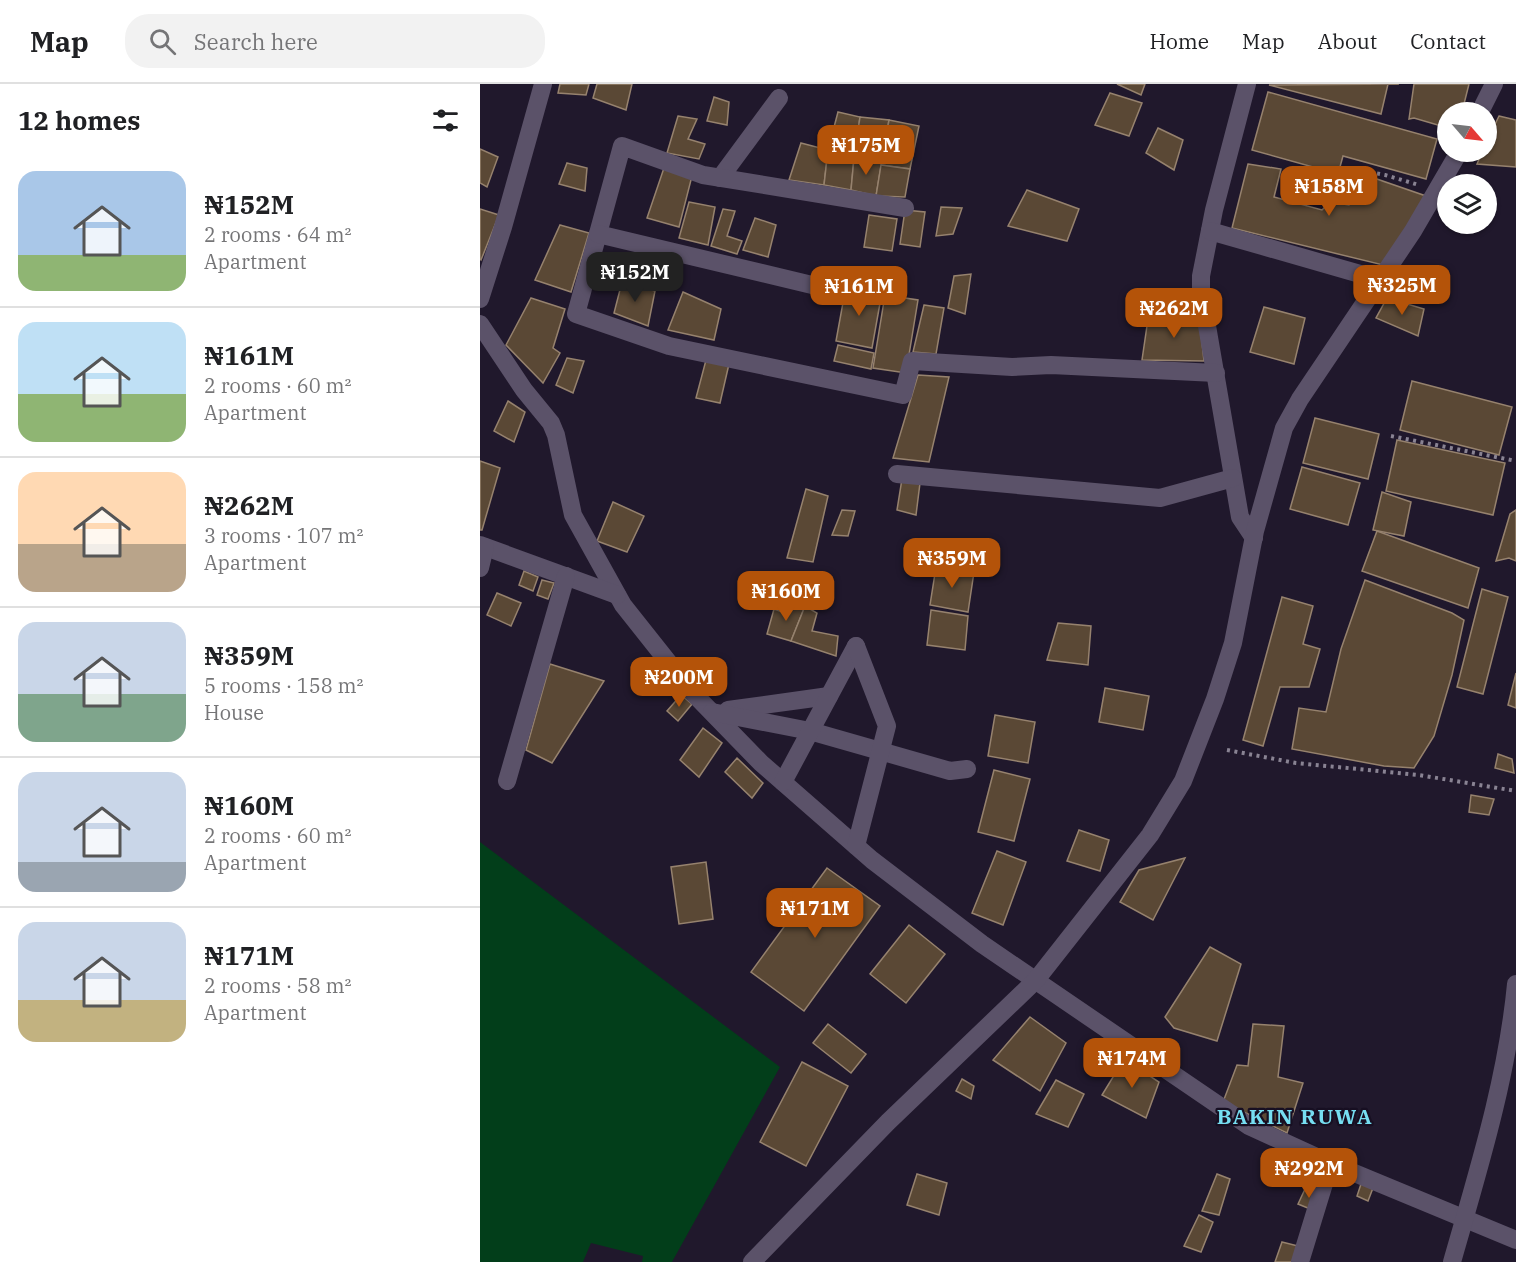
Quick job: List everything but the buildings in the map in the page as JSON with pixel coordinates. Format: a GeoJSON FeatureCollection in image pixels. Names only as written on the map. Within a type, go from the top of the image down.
{"type":"FeatureCollection","features":[{"type":"Feature","properties":{"kind":"street"},"geometry":{"type":"LineString","coordinates":[[480,299],[503,227],[543,84]]}},
{"type":"Feature","properties":{"kind":"street"},"geometry":{"type":"LineString","coordinates":[[1247,84],[1210,231],[1201,276],[1201,291],[1240,517],[1254,538]]}},
{"type":"Feature","properties":{"kind":"street"},"geometry":{"type":"LineString","coordinates":[[1485,102],[1494,84]]}},
{"type":"Feature","properties":{"kind":"street"},"geometry":{"type":"LineString","coordinates":[[720,178],[779,98]]}},
{"type":"Feature","properties":{"kind":"street"},"geometry":{"type":"LineString","coordinates":[[905,208],[703,175],[622,146],[576,314],[669,346],[903,395],[912,361],[1012,367],[1051,365],[1216,373]]}},
{"type":"Feature","properties":{"kind":"street"},"geometry":{"type":"LineString","coordinates":[[752,1262],[888,1122],[1036,980],[1150,835],[1183,781],[1215,699],[1233,643],[1254,538],[1284,428],[1300,399],[1381,280],[1437,190]]}},
{"type":"Feature","properties":{"kind":"street"},"geometry":{"type":"LineString","coordinates":[[1210,231],[1381,280]]}},
{"type":"Feature","properties":{"kind":"street"},"geometry":{"type":"LineString","coordinates":[[598,234],[837,291]]}},
{"type":"Feature","properties":{"kind":"street"},"geometry":{"type":"LineString","coordinates":[[480,324],[524,390],[551,423],[556,435],[573,515],[617,595],[692,692],[761,763],[856,846],[982,944],[1249,1126],[1330,1164],[1516,1240]]}},
{"type":"Feature","properties":{"kind":"street"},"geometry":{"type":"LineString","coordinates":[[897,474],[1160,498],[1233,478]]}},
{"type":"Feature","properties":{"kind":"street"},"geometry":{"type":"LineString","coordinates":[[480,567],[483,546],[617,595]]}},
{"type":"Feature","properties":{"kind":"street"},"geometry":{"type":"LineString","coordinates":[[507,781],[566,576]]}},
{"type":"Feature","properties":{"kind":"street"},"geometry":{"type":"LineString","coordinates":[[783,782],[856,646],[887,726],[856,846]]}},
{"type":"Feature","properties":{"kind":"street"},"geometry":{"type":"LineString","coordinates":[[712,712],[829,696]]}},
{"type":"Feature","properties":{"kind":"street"},"geometry":{"type":"LineString","coordinates":[[712,712],[810,731],[950,771],[967,769]]}},
{"type":"Feature","properties":{"kind":"street"},"geometry":{"type":"LineString","coordinates":[[1452,1262],[1494,1114],[1512,1023],[1516,984]]}},
{"type":"Feature","properties":{"kind":"street"},"geometry":{"type":"LineString","coordinates":[[1300,1262],[1330,1164]]}},
{"type":"Feature","properties":{"kind":"path"},"geometry":{"type":"LineString","coordinates":[[1308,192],[1353,169],[1385,175],[1437,190]]}},
{"type":"Feature","properties":{"kind":"path"},"geometry":{"type":"LineString","coordinates":[[1391,436],[1516,462]]}},
{"type":"Feature","properties":{"kind":"path"},"geometry":{"type":"LineString","coordinates":[[1227,750],[1296,763],[1419,775],[1516,791]]}},
{"type":"Feature","properties":{"kind":"green space"},"geometry":{"type":"Polygon","coordinates":[[[480,842],[780,1067],[672,1262],[642,1262],[643,1256],[591,1243],[583,1262],[480,1262],[480,842]]]}},
{"type":"Feature","properties":{"kind":"district","name":"BAKIN RUWA"},"geometry":{"type":"Point","coordinates":[1295,1117]}}]}
